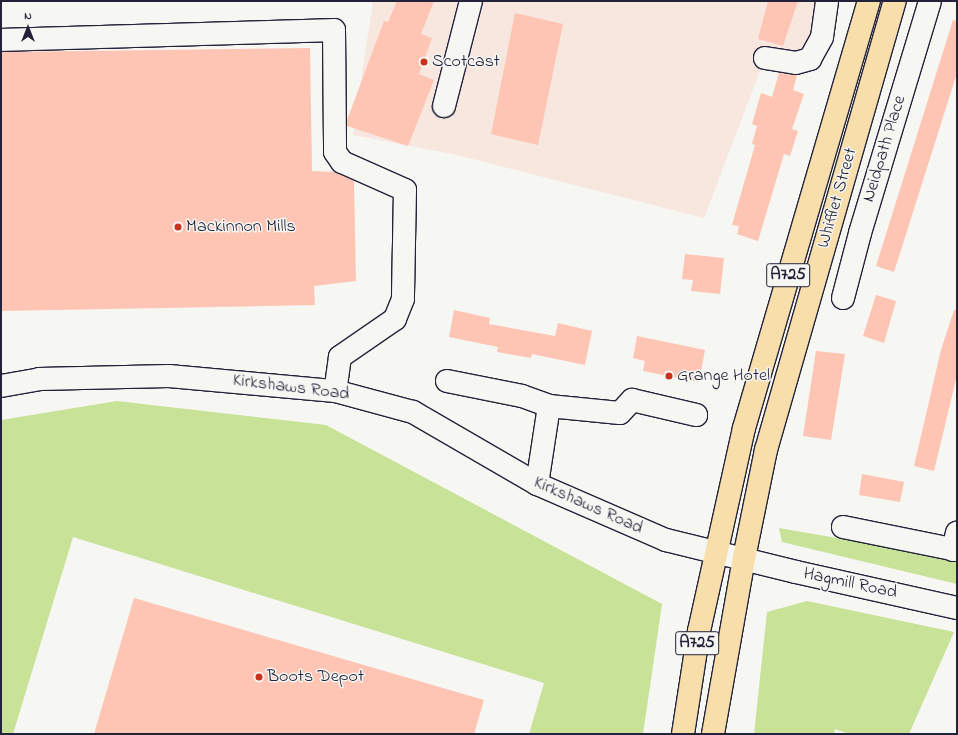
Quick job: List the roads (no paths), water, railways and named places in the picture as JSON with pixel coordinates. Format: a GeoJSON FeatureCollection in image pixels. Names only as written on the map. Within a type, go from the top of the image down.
{"type":"FeatureCollection","features":[{"type":"Feature","properties":{"kind":"main road","name":"Whifflet Street"},"geometry":{"type":"LineString","coordinates":[[715,552],[744,428],[869,1]]}},
{"type":"Feature","properties":{"kind":"main road","name":"Whifflet Street"},"geometry":{"type":"LineString","coordinates":[[744,558],[769,439],[895,1]]}},
{"type":"Feature","properties":{"kind":"main road","name":"A725"},"geometry":{"type":"LineString","coordinates":[[683,734],[699,631],[715,552]]}},
{"type":"Feature","properties":{"kind":"main road","name":"A725"},"geometry":{"type":"LineString","coordinates":[[715,730],[744,558]]}},
{"type":"Feature","properties":{"kind":"street"},"geometry":{"type":"LineString","coordinates":[[444,106],[471,1]]}},
{"type":"Feature","properties":{"kind":"street"},"geometry":{"type":"LineString","coordinates":[[765,58],[796,62],[810,58],[822,37],[827,1]]}},
{"type":"Feature","properties":{"kind":"street","name":"Neidpath Place"},"geometry":{"type":"LineString","coordinates":[[843,298],[860,233],[930,1]]}},
{"type":"Feature","properties":{"kind":"street"},"geometry":{"type":"LineString","coordinates":[[1,40],[334,30],[334,152],[342,162],[405,190],[403,299],[394,319],[340,357],[334,391]]}},
{"type":"Feature","properties":{"kind":"street","name":"Kirkshaws Road"},"geometry":{"type":"LineString","coordinates":[[1,386],[39,379],[169,376],[334,391],[413,412],[537,484],[666,540],[744,558]]}},
{"type":"Feature","properties":{"kind":"street"},"geometry":{"type":"LineString","coordinates":[[447,381],[522,396],[548,406],[620,413],[632,400],[696,416]]}},
{"type":"Feature","properties":{"kind":"street"},"geometry":{"type":"LineString","coordinates":[[537,484],[548,406]]}},
{"type":"Feature","properties":{"kind":"street"},"geometry":{"type":"LineString","coordinates":[[844,527],[956,544]]}},
{"type":"Feature","properties":{"kind":"street","name":"Hagmill Road"},"geometry":{"type":"LineString","coordinates":[[744,558],[796,572],[957,608]]}},
{"type":"Feature","properties":{"kind":"place","name":"Scotcast"},"geometry":{"type":"Point","coordinates":[424,62]}},
{"type":"Feature","properties":{"kind":"place","name":"Mackinnon Mills"},"geometry":{"type":"Point","coordinates":[178,227]}},
{"type":"Feature","properties":{"kind":"place","name":"Grange Hotel"},"geometry":{"type":"Point","coordinates":[669,376]}},
{"type":"Feature","properties":{"kind":"place","name":"Boots Depot"},"geometry":{"type":"Point","coordinates":[259,677]}}]}
